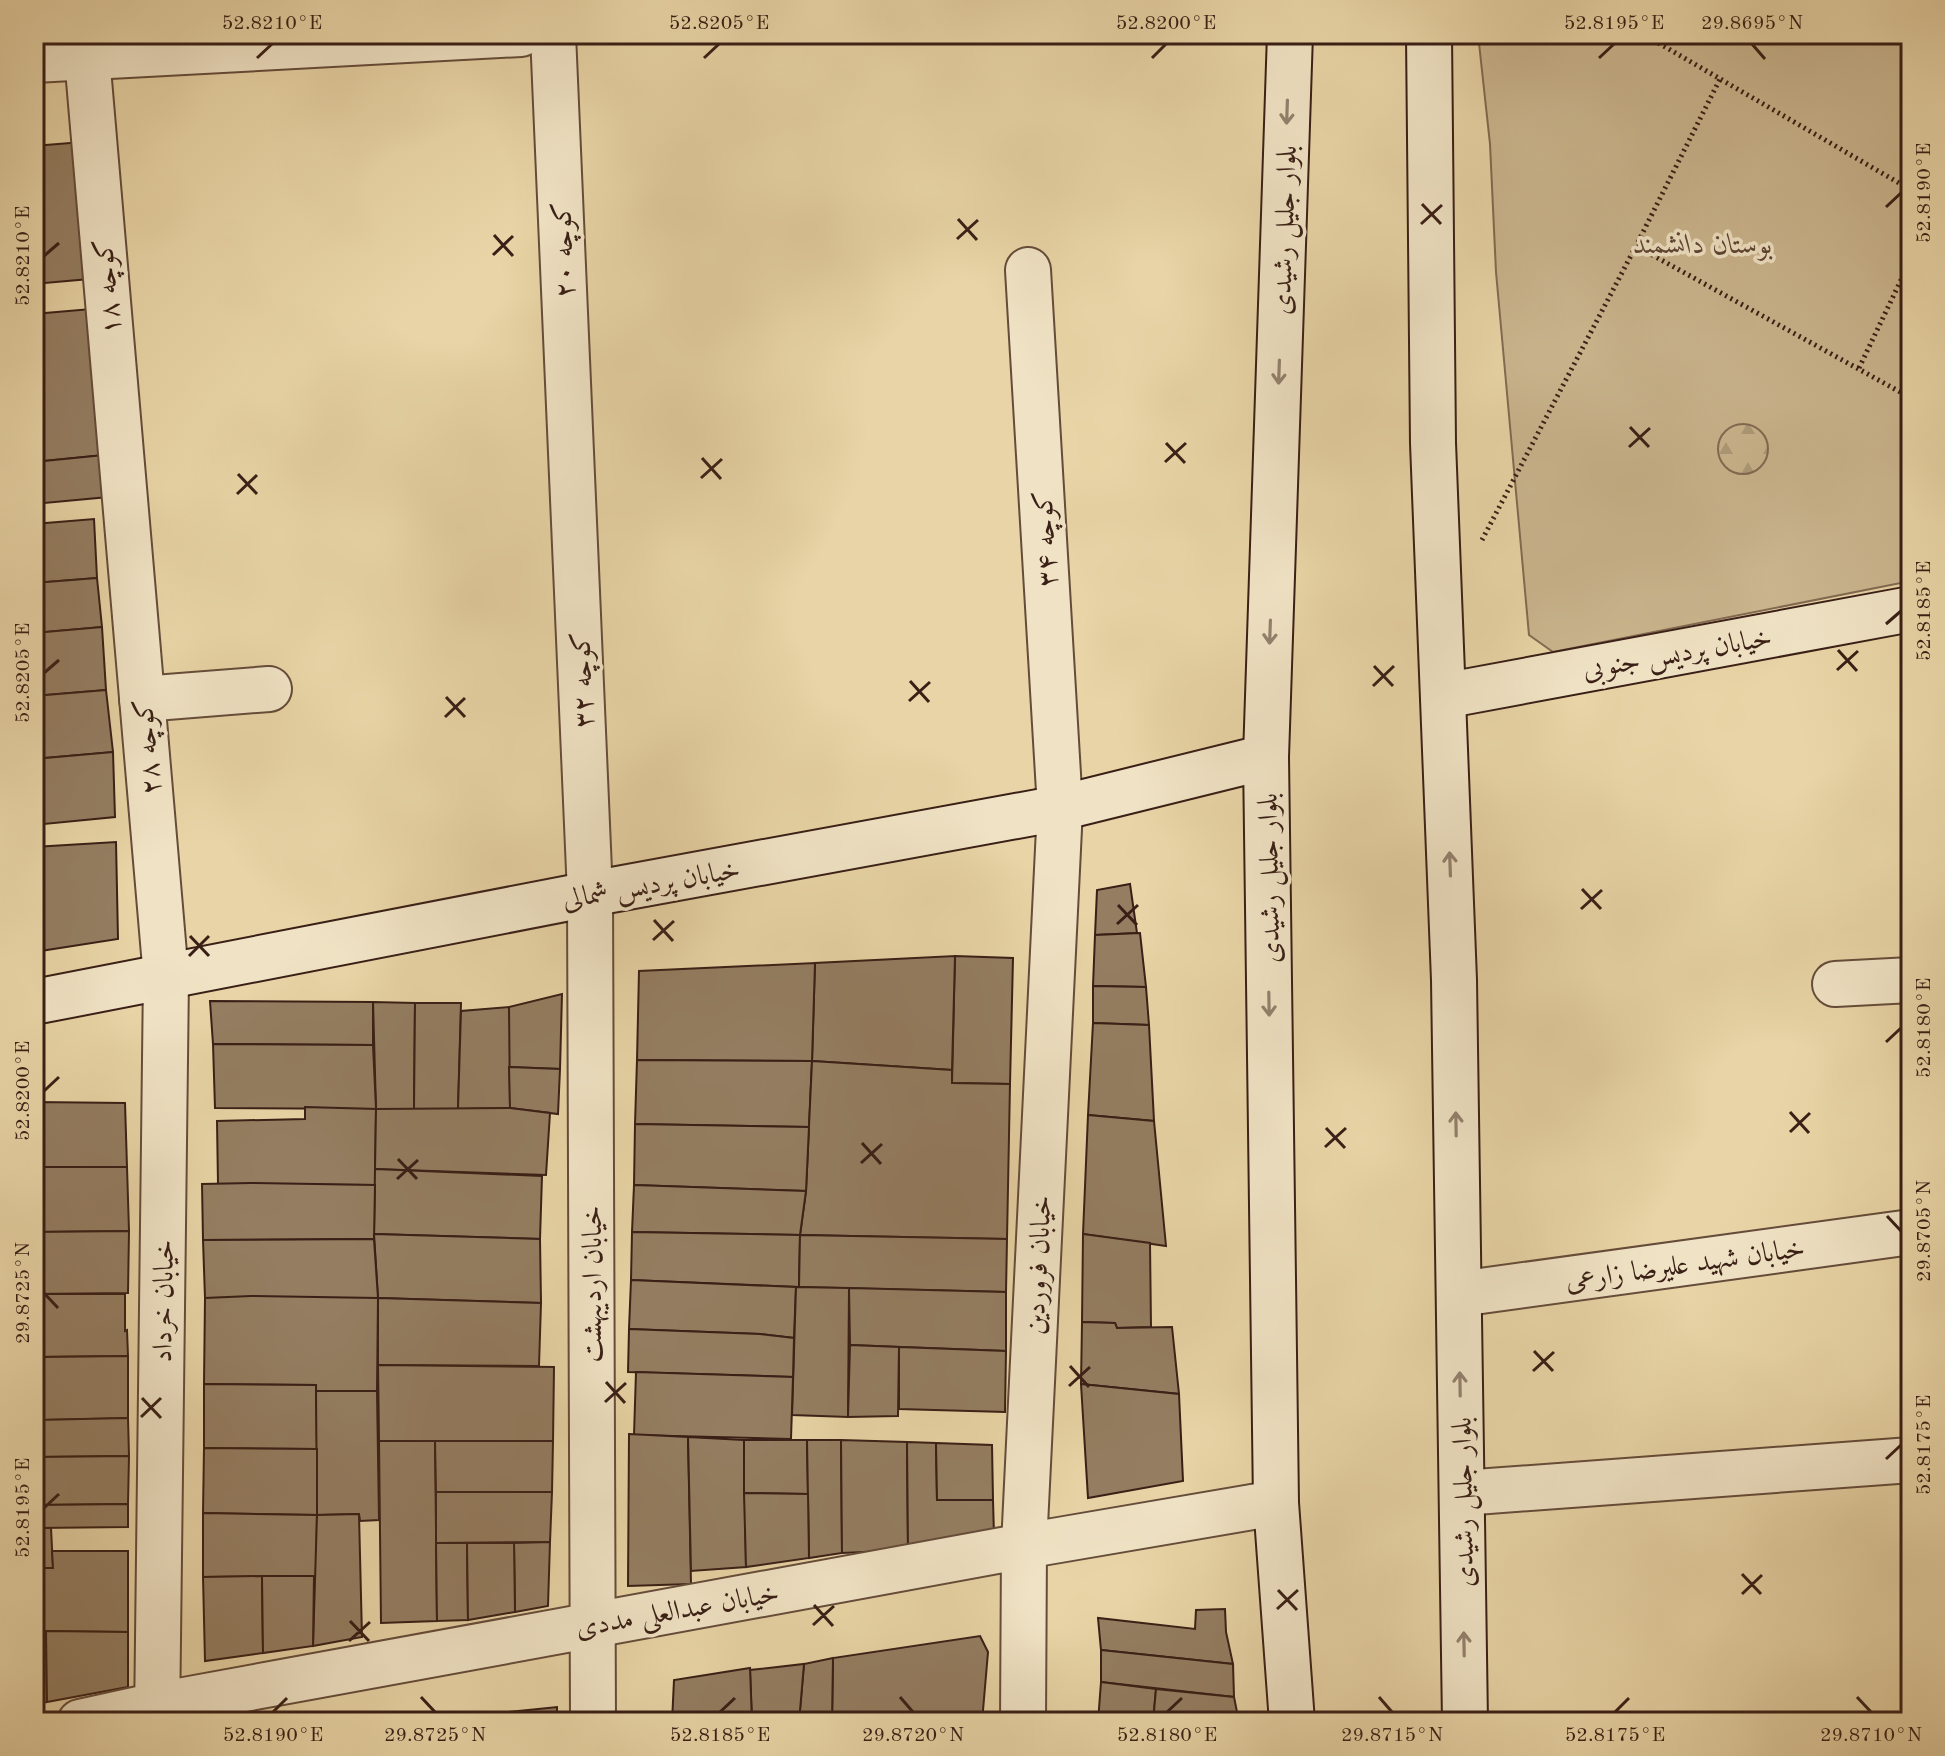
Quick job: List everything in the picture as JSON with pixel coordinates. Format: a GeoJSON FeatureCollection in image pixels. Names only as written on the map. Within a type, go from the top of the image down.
{"type":"FeatureCollection","features":[{"type":"Feature","properties":{"kind":"street"},"geometry":{"type":"LineString","coordinates":[[34,60],[521,34]]}},
{"type":"Feature","properties":{"kind":"street","name":"کوچه ۲۰"},"geometry":{"type":"LineString","coordinates":[[553,34],[571,465]]}},
{"type":"Feature","properties":{"kind":"street","name":"بلوار جلیل رشیدی"},"geometry":{"type":"LineString","coordinates":[[1290,34],[1266,757],[1276,1503],[1292,1722]]}},
{"type":"Feature","properties":{"kind":"street","name":"بلوار جلیل رشیدی"},"geometry":{"type":"LineString","coordinates":[[1429,34],[1433,443],[1454,980],[1465,1722]]}},
{"type":"Feature","properties":{"kind":"street","name":"کوچه ۱۸"},"geometry":{"type":"LineString","coordinates":[[87,57],[126,517]]}},
{"type":"Feature","properties":{"kind":"street","name":"کوچه ۳۴"},"geometry":{"type":"LineString","coordinates":[[1028,270],[1060,808]]}},
{"type":"Feature","properties":{"kind":"street","name":"کوچه ۳۲"},"geometry":{"type":"LineString","coordinates":[[571,465],[590,894]]}},
{"type":"Feature","properties":{"kind":"street","name":"کوچه ۲۸"},"geometry":{"type":"LineString","coordinates":[[126,517],[166,977]]}},
{"type":"Feature","properties":{"kind":"street","name":"خیابان پردیس جنوبی"},"geometry":{"type":"LineString","coordinates":[[1443,696],[1911,609]]}},
{"type":"Feature","properties":{"kind":"street"},"geometry":{"type":"LineString","coordinates":[[142,699],[269,689]]}},
{"type":"Feature","properties":{"kind":"street","name":"خیابان پردیس شمالی"},"geometry":{"type":"LineString","coordinates":[[34,1002],[590,894],[1060,808],[1266,757]]}},
{"type":"Feature","properties":{"kind":"street","name":"خیابان فروردین"},"geometry":{"type":"LineString","coordinates":[[1023,1722],[1024,1546],[1060,808]]}},
{"type":"Feature","properties":{"kind":"street","name":"خیابان اردیبهشت"},"geometry":{"type":"LineString","coordinates":[[590,894],[593,1722]]}},
{"type":"Feature","properties":{"kind":"street","name":"خیابان خرداد"},"geometry":{"type":"LineString","coordinates":[[157,1713],[166,977]]}},
{"type":"Feature","properties":{"kind":"street"},"geometry":{"type":"LineString","coordinates":[[1835,984],[1911,980]]}},
{"type":"Feature","properties":{"kind":"street","name":"خیابان شهید علیرضا زارعی"},"geometry":{"type":"LineString","coordinates":[[1459,1294],[1911,1232]]}},
{"type":"Feature","properties":{"kind":"street"},"geometry":{"type":"LineString","coordinates":[[1462,1493],[1911,1460]]}},
{"type":"Feature","properties":{"kind":"street","name":"خیابان عبدالعلی مددی"},"geometry":{"type":"LineString","coordinates":[[80,1722],[157,1713],[591,1625],[1276,1503]]}},
{"type":"Feature","properties":{"kind":"path"},"geometry":{"type":"LineString","coordinates":[[1643,34],[1911,190]]}},
{"type":"Feature","properties":{"kind":"path"},"geometry":{"type":"LineString","coordinates":[[1476,550],[1720,79]]}},
{"type":"Feature","properties":{"kind":"path"},"geometry":{"type":"LineString","coordinates":[[1636,246],[1911,398]]}},
{"type":"Feature","properties":{"kind":"path"},"geometry":{"type":"LineString","coordinates":[[1859,368],[1911,259]]}},
{"type":"Feature","properties":{"kind":"green space","name":"بوستان دانشمند"},"geometry":{"type":"Polygon","coordinates":[[[1478,34],[1911,34],[1911,581],[1553,652],[1529,635],[1496,272],[1490,144],[1478,34]]]}},
{"type":"Feature","properties":{"kind":"green space"},"geometry":{"type":"Polygon","coordinates":[[[1743,424],[1761,431],[1768,449],[1761,467],[1743,474],[1725,467],[1718,449],[1725,431],[1743,424]]]}},
{"type":"Feature","properties":{"kind":"building"},"geometry":{"type":"Polygon","coordinates":[[[82,142],[89,279],[34,284],[34,146],[82,142]]]}},
{"type":"Feature","properties":{"kind":"building"},"geometry":{"type":"Polygon","coordinates":[[[91,309],[104,455],[34,462],[34,314],[91,309]]]}},
{"type":"Feature","properties":{"kind":"building"},"geometry":{"type":"Polygon","coordinates":[[[104,455],[108,497],[34,504],[34,462],[104,455]]]}},
{"type":"Feature","properties":{"kind":"building"},"geometry":{"type":"Polygon","coordinates":[[[94,519],[97,578],[34,583],[34,524],[94,519]]]}},
{"type":"Feature","properties":{"kind":"building"},"geometry":{"type":"Polygon","coordinates":[[[97,578],[102,627],[34,633],[34,583],[97,578]]]}},
{"type":"Feature","properties":{"kind":"building"},"geometry":{"type":"Polygon","coordinates":[[[102,627],[106,690],[34,696],[34,633],[102,627]]]}},
{"type":"Feature","properties":{"kind":"building"},"geometry":{"type":"Polygon","coordinates":[[[106,690],[113,752],[34,759],[34,696],[106,690]]]}},
{"type":"Feature","properties":{"kind":"building"},"geometry":{"type":"Polygon","coordinates":[[[113,752],[115,817],[34,825],[34,759],[113,752]]]}},
{"type":"Feature","properties":{"kind":"building"},"geometry":{"type":"Polygon","coordinates":[[[116,842],[118,939],[34,952],[34,847],[116,842]]]}},
{"type":"Feature","properties":{"kind":"building"},"geometry":{"type":"Polygon","coordinates":[[[1130,884],[1137,933],[1095,935],[1097,890],[1130,884]]]}},
{"type":"Feature","properties":{"kind":"building"},"geometry":{"type":"Polygon","coordinates":[[[1140,933],[1146,987],[1093,986],[1095,935],[1140,933]]]}},
{"type":"Feature","properties":{"kind":"building"},"geometry":{"type":"Polygon","coordinates":[[[955,956],[1013,958],[1010,1084],[952,1083],[955,956]]]}},
{"type":"Feature","properties":{"kind":"building"},"geometry":{"type":"Polygon","coordinates":[[[955,956],[952,1070],[812,1061],[815,963],[955,956]]]}},
{"type":"Feature","properties":{"kind":"building"},"geometry":{"type":"Polygon","coordinates":[[[815,963],[812,1061],[637,1060],[639,971],[815,963]]]}},
{"type":"Feature","properties":{"kind":"building"},"geometry":{"type":"Polygon","coordinates":[[[1093,986],[1146,987],[1149,1025],[1093,1023],[1093,986]]]}},
{"type":"Feature","properties":{"kind":"building"},"geometry":{"type":"Polygon","coordinates":[[[562,994],[560,1069],[509,1067],[509,1007],[562,994]]]}},
{"type":"Feature","properties":{"kind":"building"},"geometry":{"type":"Polygon","coordinates":[[[210,1001],[373,1002],[373,1045],[213,1044],[210,1001]]]}},
{"type":"Feature","properties":{"kind":"building"},"geometry":{"type":"Polygon","coordinates":[[[373,1002],[415,1003],[414,1109],[376,1109],[373,1002]]]}},
{"type":"Feature","properties":{"kind":"building"},"geometry":{"type":"Polygon","coordinates":[[[415,1003],[461,1003],[458,1109],[414,1109],[415,1003]]]}},
{"type":"Feature","properties":{"kind":"building"},"geometry":{"type":"Polygon","coordinates":[[[509,1007],[510,1108],[458,1109],[461,1011],[509,1007]]]}},
{"type":"Feature","properties":{"kind":"building"},"geometry":{"type":"Polygon","coordinates":[[[1093,1023],[1149,1025],[1154,1121],[1088,1115],[1093,1023]]]}},
{"type":"Feature","properties":{"kind":"building"},"geometry":{"type":"Polygon","coordinates":[[[213,1044],[373,1045],[376,1109],[215,1108],[213,1044]]]}},
{"type":"Feature","properties":{"kind":"building"},"geometry":{"type":"Polygon","coordinates":[[[637,1060],[812,1061],[809,1127],[635,1124],[637,1060]]]}},
{"type":"Feature","properties":{"kind":"building"},"geometry":{"type":"Polygon","coordinates":[[[812,1061],[952,1070],[952,1083],[1010,1084],[1007,1239],[800,1235],[806,1191],[812,1061]]]}},
{"type":"Feature","properties":{"kind":"building"},"geometry":{"type":"Polygon","coordinates":[[[509,1067],[560,1069],[558,1114],[510,1108],[509,1067]]]}},
{"type":"Feature","properties":{"kind":"building"},"geometry":{"type":"Polygon","coordinates":[[[34,1102],[125,1103],[127,1167],[34,1167],[34,1102]]]}},
{"type":"Feature","properties":{"kind":"building"},"geometry":{"type":"Polygon","coordinates":[[[305,1107],[376,1109],[375,1185],[218,1184],[217,1121],[305,1119],[305,1107]]]}},
{"type":"Feature","properties":{"kind":"building"},"geometry":{"type":"Polygon","coordinates":[[[510,1108],[550,1113],[546,1175],[375,1169],[376,1109],[510,1108]]]}},
{"type":"Feature","properties":{"kind":"building"},"geometry":{"type":"Polygon","coordinates":[[[1088,1115],[1154,1121],[1166,1246],[1083,1234],[1088,1115]]]}},
{"type":"Feature","properties":{"kind":"building"},"geometry":{"type":"Polygon","coordinates":[[[635,1124],[809,1127],[806,1191],[634,1185],[635,1124]]]}},
{"type":"Feature","properties":{"kind":"building"},"geometry":{"type":"Polygon","coordinates":[[[34,1167],[127,1167],[129,1231],[34,1232],[34,1167]]]}},
{"type":"Feature","properties":{"kind":"building"},"geometry":{"type":"Polygon","coordinates":[[[375,1169],[542,1176],[540,1239],[374,1234],[375,1169]]]}},
{"type":"Feature","properties":{"kind":"building"},"geometry":{"type":"Polygon","coordinates":[[[202,1184],[375,1185],[374,1239],[203,1240],[202,1184]]]}},
{"type":"Feature","properties":{"kind":"building"},"geometry":{"type":"Polygon","coordinates":[[[634,1185],[806,1191],[800,1235],[632,1232],[634,1185]]]}},
{"type":"Feature","properties":{"kind":"building"},"geometry":{"type":"Polygon","coordinates":[[[129,1231],[128,1293],[34,1294],[34,1232],[129,1231]]]}},
{"type":"Feature","properties":{"kind":"building"},"geometry":{"type":"Polygon","coordinates":[[[632,1232],[800,1235],[799,1287],[631,1280],[632,1232]]]}},
{"type":"Feature","properties":{"kind":"building"},"geometry":{"type":"Polygon","coordinates":[[[374,1234],[540,1239],[541,1303],[378,1298],[374,1234]]]}},
{"type":"Feature","properties":{"kind":"building"},"geometry":{"type":"Polygon","coordinates":[[[1083,1234],[1150,1243],[1151,1327],[1117,1328],[1115,1323],[1082,1322],[1083,1234]]]}},
{"type":"Feature","properties":{"kind":"building"},"geometry":{"type":"Polygon","coordinates":[[[800,1235],[1007,1239],[1006,1292],[799,1287],[800,1235]]]}},
{"type":"Feature","properties":{"kind":"building"},"geometry":{"type":"Polygon","coordinates":[[[374,1239],[378,1298],[205,1298],[203,1240],[374,1239]]]}},
{"type":"Feature","properties":{"kind":"building"},"geometry":{"type":"Polygon","coordinates":[[[631,1280],[796,1287],[794,1338],[629,1329],[631,1280]]]}},
{"type":"Feature","properties":{"kind":"building"},"geometry":{"type":"Polygon","coordinates":[[[796,1287],[849,1288],[848,1417],[792,1415],[796,1287]]]}},
{"type":"Feature","properties":{"kind":"building"},"geometry":{"type":"Polygon","coordinates":[[[849,1288],[1006,1292],[1006,1351],[850,1345],[849,1288]]]}},
{"type":"Feature","properties":{"kind":"building"},"geometry":{"type":"Polygon","coordinates":[[[34,1294],[125,1294],[128,1356],[34,1357],[34,1294]]]}},
{"type":"Feature","properties":{"kind":"building"},"geometry":{"type":"Polygon","coordinates":[[[205,1298],[378,1298],[377,1391],[316,1391],[316,1385],[204,1384],[205,1298]]]}},
{"type":"Feature","properties":{"kind":"building"},"geometry":{"type":"Polygon","coordinates":[[[378,1298],[541,1303],[539,1366],[378,1365],[378,1298]]]}},
{"type":"Feature","properties":{"kind":"building"},"geometry":{"type":"Polygon","coordinates":[[[1082,1322],[1115,1323],[1117,1328],[1172,1327],[1179,1394],[1081,1384],[1082,1322]]]}},
{"type":"Feature","properties":{"kind":"building"},"geometry":{"type":"Polygon","coordinates":[[[629,1329],[794,1338],[793,1377],[628,1372],[629,1329]]]}},
{"type":"Feature","properties":{"kind":"building"},"geometry":{"type":"Polygon","coordinates":[[[850,1345],[899,1347],[898,1416],[848,1417],[850,1345]]]}},
{"type":"Feature","properties":{"kind":"building"},"geometry":{"type":"Polygon","coordinates":[[[899,1347],[1006,1351],[1005,1412],[899,1409],[899,1347]]]}},
{"type":"Feature","properties":{"kind":"building"},"geometry":{"type":"Polygon","coordinates":[[[128,1356],[128,1418],[44,1420],[43,1357],[128,1356]]]}},
{"type":"Feature","properties":{"kind":"building"},"geometry":{"type":"Polygon","coordinates":[[[34,1357],[43,1357],[44,1420],[34,1420],[34,1357]]]}},
{"type":"Feature","properties":{"kind":"building"},"geometry":{"type":"Polygon","coordinates":[[[378,1365],[554,1367],[553,1441],[379,1441],[378,1365]]]}},
{"type":"Feature","properties":{"kind":"building"},"geometry":{"type":"Polygon","coordinates":[[[636,1372],[793,1377],[791,1439],[634,1435],[636,1372]]]}},
{"type":"Feature","properties":{"kind":"building"},"geometry":{"type":"Polygon","coordinates":[[[204,1384],[316,1385],[317,1449],[204,1448],[204,1384]]]}},
{"type":"Feature","properties":{"kind":"building"},"geometry":{"type":"Polygon","coordinates":[[[1081,1384],[1179,1394],[1183,1481],[1088,1498],[1081,1384]]]}},
{"type":"Feature","properties":{"kind":"building"},"geometry":{"type":"Polygon","coordinates":[[[316,1391],[377,1391],[379,1520],[360,1521],[359,1514],[317,1515],[316,1391]]]}},
{"type":"Feature","properties":{"kind":"building"},"geometry":{"type":"Polygon","coordinates":[[[128,1418],[129,1456],[37,1457],[37,1420],[128,1418]]]}},
{"type":"Feature","properties":{"kind":"building"},"geometry":{"type":"Polygon","coordinates":[[[629,1434],[688,1437],[691,1584],[628,1586],[629,1434]]]}},
{"type":"Feature","properties":{"kind":"building"},"geometry":{"type":"Polygon","coordinates":[[[688,1437],[744,1440],[746,1567],[691,1571],[688,1437]]]}},
{"type":"Feature","properties":{"kind":"building"},"geometry":{"type":"Polygon","coordinates":[[[744,1440],[807,1440],[808,1494],[744,1493],[744,1440]]]}},
{"type":"Feature","properties":{"kind":"building"},"geometry":{"type":"Polygon","coordinates":[[[807,1440],[841,1440],[842,1553],[809,1558],[807,1440]]]}},
{"type":"Feature","properties":{"kind":"building"},"geometry":{"type":"Polygon","coordinates":[[[841,1440],[907,1442],[908,1550],[842,1553],[841,1440]]]}},
{"type":"Feature","properties":{"kind":"building"},"geometry":{"type":"Polygon","coordinates":[[[379,1441],[435,1441],[437,1621],[381,1623],[379,1441]]]}},
{"type":"Feature","properties":{"kind":"building"},"geometry":{"type":"Polygon","coordinates":[[[435,1441],[553,1441],[552,1492],[436,1492],[435,1441]]]}},
{"type":"Feature","properties":{"kind":"building"},"geometry":{"type":"Polygon","coordinates":[[[907,1442],[936,1443],[937,1500],[993,1500],[994,1536],[908,1550],[907,1442]]]}},
{"type":"Feature","properties":{"kind":"building"},"geometry":{"type":"Polygon","coordinates":[[[936,1443],[992,1445],[993,1500],[937,1500],[936,1443]]]}},
{"type":"Feature","properties":{"kind":"building"},"geometry":{"type":"Polygon","coordinates":[[[204,1448],[317,1449],[317,1515],[203,1513],[204,1448]]]}},
{"type":"Feature","properties":{"kind":"building"},"geometry":{"type":"Polygon","coordinates":[[[129,1456],[128,1504],[38,1505],[37,1457],[129,1456]]]}},
{"type":"Feature","properties":{"kind":"building"},"geometry":{"type":"Polygon","coordinates":[[[436,1492],[552,1492],[550,1542],[436,1543],[436,1492]]]}},
{"type":"Feature","properties":{"kind":"building"},"geometry":{"type":"Polygon","coordinates":[[[744,1493],[808,1494],[809,1558],[746,1567],[744,1493]]]}},
{"type":"Feature","properties":{"kind":"building"},"geometry":{"type":"Polygon","coordinates":[[[128,1504],[128,1527],[38,1528],[38,1505],[128,1504]]]}},
{"type":"Feature","properties":{"kind":"building"},"geometry":{"type":"Polygon","coordinates":[[[34,1509],[38,1509],[38,1528],[51,1528],[53,1568],[34,1568],[34,1509]]]}},
{"type":"Feature","properties":{"kind":"building"},"geometry":{"type":"Polygon","coordinates":[[[203,1513],[317,1515],[316,1576],[203,1577],[203,1513]]]}},
{"type":"Feature","properties":{"kind":"building"},"geometry":{"type":"Polygon","coordinates":[[[359,1514],[362,1637],[313,1646],[317,1515],[359,1514]]]}},
{"type":"Feature","properties":{"kind":"building"},"geometry":{"type":"Polygon","coordinates":[[[550,1542],[548,1606],[515,1612],[514,1543],[550,1542]]]}},
{"type":"Feature","properties":{"kind":"building"},"geometry":{"type":"Polygon","coordinates":[[[436,1543],[467,1543],[468,1620],[437,1621],[436,1543]]]}},
{"type":"Feature","properties":{"kind":"building"},"geometry":{"type":"Polygon","coordinates":[[[467,1543],[514,1543],[515,1612],[468,1620],[467,1543]]]}},
{"type":"Feature","properties":{"kind":"building"},"geometry":{"type":"Polygon","coordinates":[[[52,1551],[128,1551],[128,1632],[34,1631],[34,1568],[53,1568],[52,1551]]]}},
{"type":"Feature","properties":{"kind":"building"},"geometry":{"type":"Polygon","coordinates":[[[262,1576],[263,1653],[205,1661],[203,1577],[262,1576]]]}},
{"type":"Feature","properties":{"kind":"building"},"geometry":{"type":"Polygon","coordinates":[[[262,1576],[314,1576],[313,1646],[263,1653],[262,1576]]]}},
{"type":"Feature","properties":{"kind":"building"},"geometry":{"type":"Polygon","coordinates":[[[1225,1609],[1233,1664],[1101,1650],[1098,1618],[1195,1629],[1196,1610],[1225,1609]]]}},
{"type":"Feature","properties":{"kind":"building"},"geometry":{"type":"Polygon","coordinates":[[[34,1631],[46,1631],[47,1702],[34,1704],[34,1631]]]}},
{"type":"Feature","properties":{"kind":"building"},"geometry":{"type":"Polygon","coordinates":[[[46,1631],[128,1632],[128,1687],[47,1702],[46,1631]]]}},
{"type":"Feature","properties":{"kind":"building"},"geometry":{"type":"Polygon","coordinates":[[[980,1636],[988,1652],[982,1722],[832,1722],[833,1658],[980,1636]]]}},
{"type":"Feature","properties":{"kind":"building"},"geometry":{"type":"Polygon","coordinates":[[[1101,1650],[1233,1664],[1234,1697],[1101,1682],[1101,1650]]]}},
{"type":"Feature","properties":{"kind":"building"},"geometry":{"type":"Polygon","coordinates":[[[833,1658],[832,1722],[799,1722],[804,1664],[833,1658]]]}},
{"type":"Feature","properties":{"kind":"building"},"geometry":{"type":"Polygon","coordinates":[[[804,1664],[799,1722],[752,1722],[750,1670],[804,1664]]]}},
{"type":"Feature","properties":{"kind":"building"},"geometry":{"type":"Polygon","coordinates":[[[750,1668],[752,1722],[672,1722],[674,1680],[750,1668]]]}},
{"type":"Feature","properties":{"kind":"building"},"geometry":{"type":"Polygon","coordinates":[[[1101,1682],[1156,1689],[1153,1722],[1098,1722],[1101,1682]]]}},
{"type":"Feature","properties":{"kind":"building"},"geometry":{"type":"Polygon","coordinates":[[[1156,1689],[1234,1697],[1239,1722],[1153,1722],[1156,1689]]]}},
{"type":"Feature","properties":{"kind":"building"},"geometry":{"type":"Polygon","coordinates":[[[557,1707],[557,1722],[471,1722],[471,1716],[557,1707]]]}},
{"type":"Feature","properties":{"kind":"building"},"geometry":{"type":"Polygon","coordinates":[[[471,1716],[471,1722],[410,1722],[410,1721],[471,1716]]]}}]}
